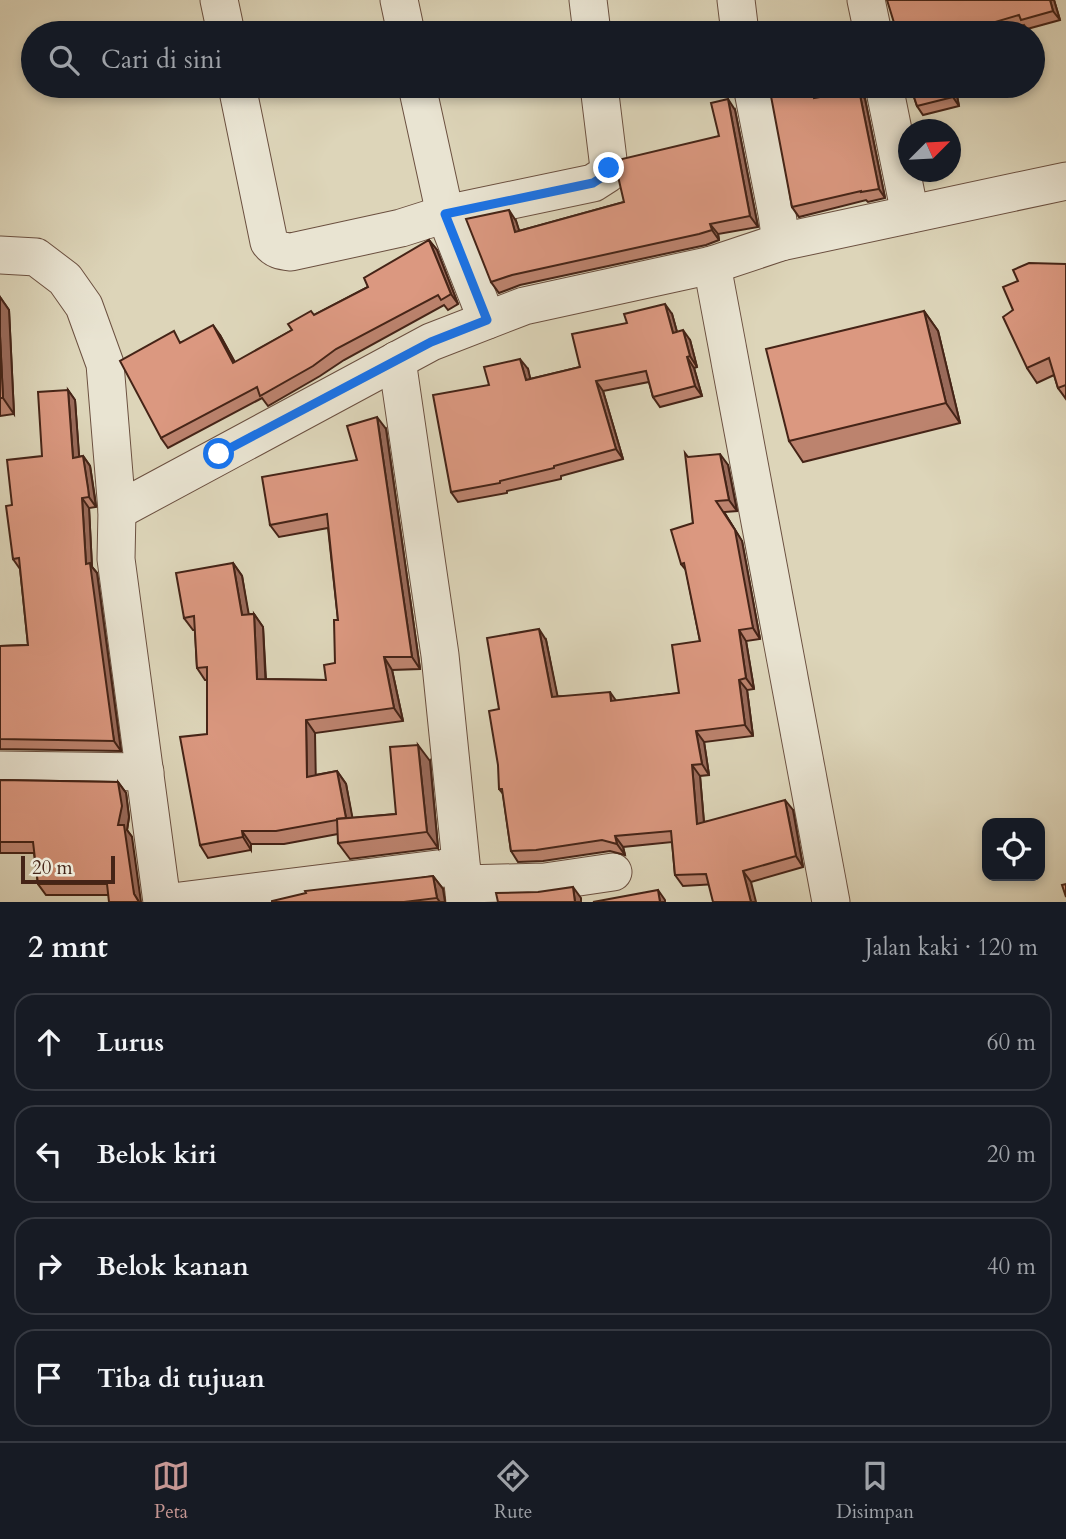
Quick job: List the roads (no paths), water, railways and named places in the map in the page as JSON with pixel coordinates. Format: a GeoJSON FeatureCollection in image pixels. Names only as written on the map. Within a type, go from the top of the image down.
{"type":"FeatureCollection","features":[{"type":"Feature","properties":{"kind":"street"},"geometry":{"type":"LineString","coordinates":[[219,0],[223,21]]}},
{"type":"Feature","properties":{"kind":"street"},"geometry":{"type":"LineString","coordinates":[[399,0],[403,21]]}},
{"type":"Feature","properties":{"kind":"street"},"geometry":{"type":"LineString","coordinates":[[588,0],[591,21]]}},
{"type":"Feature","properties":{"kind":"street"},"geometry":{"type":"LineString","coordinates":[[736,0],[739,21]]}},
{"type":"Feature","properties":{"kind":"street"},"geometry":{"type":"LineString","coordinates":[[866,0],[870,21]]}},
{"type":"Feature","properties":{"kind":"street"},"geometry":{"type":"LineString","coordinates":[[239,98],[269,242],[280,251],[304,251],[401,228],[445,214],[593,183],[607,174],[608,159],[600,98]]}},
{"type":"Feature","properties":{"kind":"street"},"geometry":{"type":"LineString","coordinates":[[420,98],[445,214],[487,320]]}},
{"type":"Feature","properties":{"kind":"street"},"geometry":{"type":"LineString","coordinates":[[754,98],[780,242]]}},
{"type":"Feature","properties":{"kind":"street"},"geometry":{"type":"LineString","coordinates":[[886,98],[910,214]]}},
{"type":"Feature","properties":{"kind":"street"},"geometry":{"type":"LineString","coordinates":[[117,511],[444,335],[524,306],[712,265],[780,242],[1066,181]]}},
{"type":"Feature","properties":{"kind":"street"},"geometry":{"type":"LineString","coordinates":[[0,255],[36,257],[65,279],[84,306],[106,364],[117,511],[116,559],[162,902]]}},
{"type":"Feature","properties":{"kind":"street"},"geometry":{"type":"LineString","coordinates":[[712,265],[831,902]]}},
{"type":"Feature","properties":{"kind":"street"},"geometry":{"type":"LineString","coordinates":[[397,360],[440,656],[463,884]]}},
{"type":"Feature","properties":{"kind":"street"},"geometry":{"type":"LineString","coordinates":[[0,770],[145,772]]}},
{"type":"Feature","properties":{"kind":"street"},"geometry":{"type":"LineString","coordinates":[[172,902],[463,884],[545,882],[613,872]]}}]}
